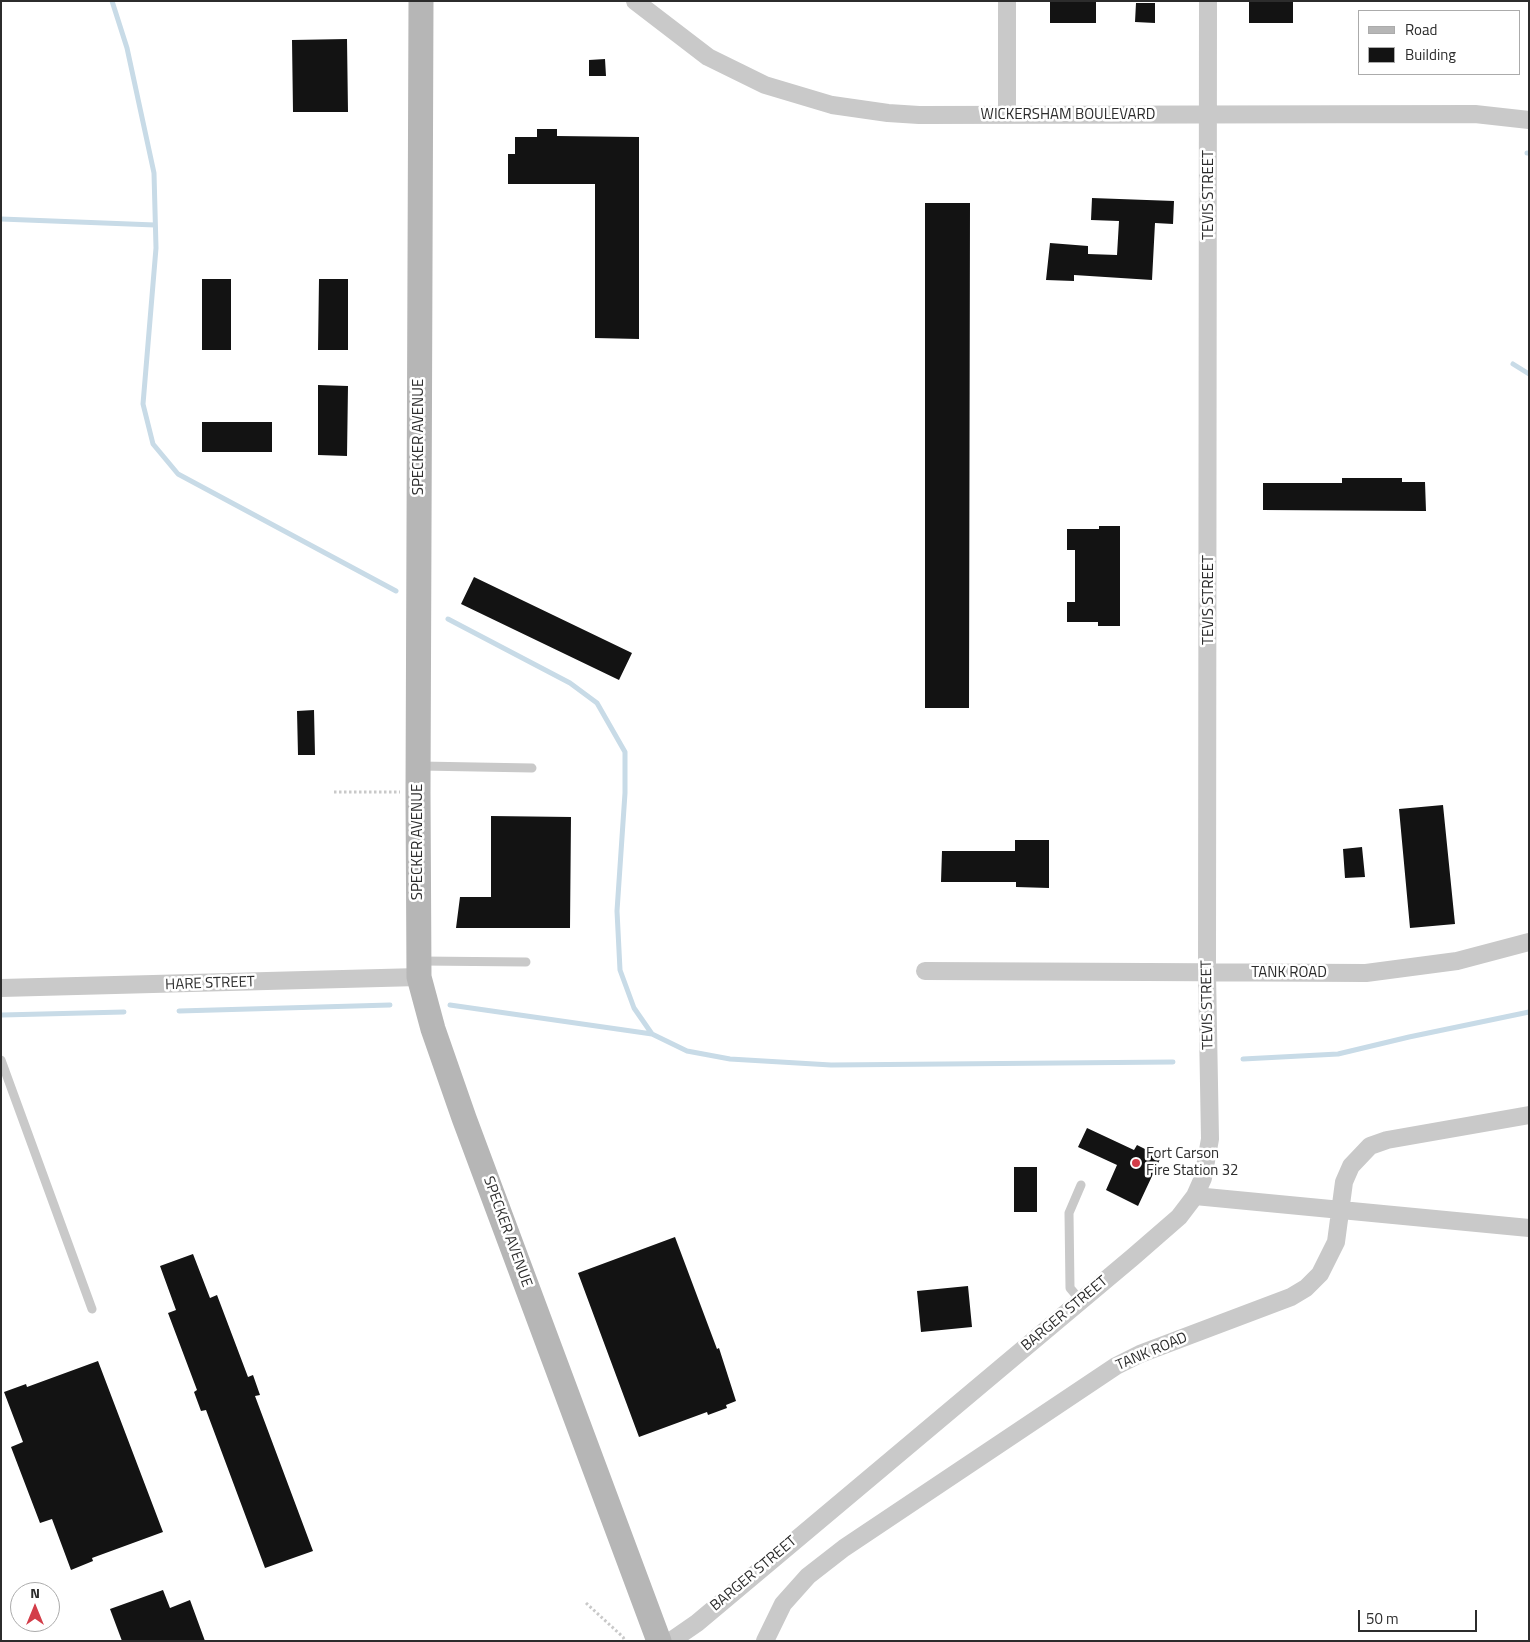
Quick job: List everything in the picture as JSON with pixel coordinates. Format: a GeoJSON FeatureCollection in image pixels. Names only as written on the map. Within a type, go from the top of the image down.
{"type":"FeatureCollection","features":[{"type":"Feature","properties":{"kind":"street","name":"SPECKER AVENUE"},"geometry":{"type":"LineString","coordinates":[[421,1],[419,969],[428,1013],[454,1091],[659,1641]]}},
{"type":"Feature","properties":{"kind":"street","name":"WICKERSHAM BOULEVARD"},"geometry":{"type":"LineString","coordinates":[[635,1],[685,41],[720,64],[765,85],[832,105],[888,113],[919,115],[1475,114],[1529,120]]}},
{"type":"Feature","properties":{"kind":"street"},"geometry":{"type":"LineString","coordinates":[[1007,1],[1007,114]]}},
{"type":"Feature","properties":{"kind":"street","name":"TEVIS STREET"},"geometry":{"type":"LineString","coordinates":[[1195,1196],[1203,1178],[1210,1139],[1207,974],[1208,1]]}},
{"type":"Feature","properties":{"kind":"street","name":"TANK ROAD"},"geometry":{"type":"LineString","coordinates":[[925,971],[1207,974],[1366,973],[1457,961],[1529,942]]}},
{"type":"Feature","properties":{"kind":"street","name":"HARE STREET"},"geometry":{"type":"LineString","coordinates":[[1,988],[419,969]]}},
{"type":"Feature","properties":{"kind":"street","name":"TANK ROAD"},"geometry":{"type":"LineString","coordinates":[[765,1641],[783,1604],[808,1576],[844,1548],[1116,1366],[1140,1354],[1283,1300],[1306,1288],[1320,1274],[1330,1257],[1336,1242],[1344,1182],[1351,1166],[1370,1146],[1387,1140],[1529,1115]]}},
{"type":"Feature","properties":{"kind":"street"},"geometry":{"type":"LineString","coordinates":[[1195,1196],[1529,1228]]}},
{"type":"Feature","properties":{"kind":"street","name":"BARGER STREET"},"geometry":{"type":"LineString","coordinates":[[671,1641],[697,1623],[1081,1301],[1179,1217],[1195,1196]]}},
{"type":"Feature","properties":{"kind":"lane"},"geometry":{"type":"LineString","coordinates":[[418,766],[532,768]]}},
{"type":"Feature","properties":{"kind":"lane"},"geometry":{"type":"LineString","coordinates":[[419,969],[526,962]]}},
{"type":"Feature","properties":{"kind":"lane"},"geometry":{"type":"LineString","coordinates":[[1,1060],[92,1308]]}},
{"type":"Feature","properties":{"kind":"lane"},"geometry":{"type":"LineString","coordinates":[[1081,1185],[1069,1213],[1070,1288],[1081,1301]]}},
{"type":"Feature","properties":{"kind":"path"},"geometry":{"type":"LineString","coordinates":[[334,792],[418,792]]}},
{"type":"Feature","properties":{"kind":"path"},"geometry":{"type":"LineString","coordinates":[[586,1602],[625,1641]]}},
{"type":"Feature","properties":{"kind":"building"},"geometry":{"type":"Polygon","coordinates":[[[1050,1],[1096,1],[1096,23],[1050,23],[1050,1]]]}},
{"type":"Feature","properties":{"kind":"building"},"geometry":{"type":"Polygon","coordinates":[[[1249,1],[1293,1],[1293,23],[1249,23],[1249,1]]]}},
{"type":"Feature","properties":{"kind":"building"},"geometry":{"type":"Polygon","coordinates":[[[1136,3],[1155,3],[1155,23],[1135,22],[1136,3]]]}},
{"type":"Feature","properties":{"kind":"building"},"geometry":{"type":"Polygon","coordinates":[[[347,39],[348,112],[293,112],[292,40],[347,39]]]}},
{"type":"Feature","properties":{"kind":"building"},"geometry":{"type":"Polygon","coordinates":[[[605,59],[606,76],[589,76],[589,60],[605,59]]]}},
{"type":"Feature","properties":{"kind":"building"},"geometry":{"type":"Polygon","coordinates":[[[537,129],[557,129],[557,136],[639,137],[639,339],[595,338],[595,184],[508,184],[508,154],[515,154],[515,137],[537,137],[537,129]]]}},
{"type":"Feature","properties":{"kind":"building"},"geometry":{"type":"Polygon","coordinates":[[[1092,198],[1174,201],[1173,224],[1155,223],[1152,280],[1074,275],[1074,281],[1046,280],[1050,243],[1088,246],[1088,254],[1117,255],[1119,221],[1091,220],[1092,198]]]}},
{"type":"Feature","properties":{"kind":"building"},"geometry":{"type":"Polygon","coordinates":[[[925,203],[970,203],[969,708],[925,708],[925,203]]]}},
{"type":"Feature","properties":{"kind":"building"},"geometry":{"type":"Polygon","coordinates":[[[202,279],[231,279],[231,350],[202,350],[202,279]]]}},
{"type":"Feature","properties":{"kind":"building"},"geometry":{"type":"Polygon","coordinates":[[[319,279],[348,279],[348,350],[318,350],[319,279]]]}},
{"type":"Feature","properties":{"kind":"building"},"geometry":{"type":"Polygon","coordinates":[[[318,385],[348,386],[347,456],[318,455],[318,385]]]}},
{"type":"Feature","properties":{"kind":"building"},"geometry":{"type":"Polygon","coordinates":[[[202,422],[272,422],[272,452],[202,452],[202,422]]]}},
{"type":"Feature","properties":{"kind":"building"},"geometry":{"type":"Polygon","coordinates":[[[1342,478],[1402,478],[1402,482],[1425,482],[1426,511],[1263,510],[1263,483],[1342,483],[1342,478]]]}},
{"type":"Feature","properties":{"kind":"building"},"geometry":{"type":"Polygon","coordinates":[[[1099,526],[1120,526],[1120,626],[1098,626],[1098,622],[1067,622],[1067,602],[1075,602],[1075,550],[1067,550],[1067,529],[1099,529],[1099,526]]]}},
{"type":"Feature","properties":{"kind":"building"},"geometry":{"type":"Polygon","coordinates":[[[474,577],[632,653],[619,680],[461,604],[474,577]]]}},
{"type":"Feature","properties":{"kind":"building"},"geometry":{"type":"Polygon","coordinates":[[[314,710],[315,755],[298,755],[297,711],[314,710]]]}},
{"type":"Feature","properties":{"kind":"building"},"geometry":{"type":"Polygon","coordinates":[[[1443,805],[1455,924],[1410,928],[1399,809],[1443,805]]]}},
{"type":"Feature","properties":{"kind":"building"},"geometry":{"type":"Polygon","coordinates":[[[491,816],[571,817],[570,928],[456,928],[460,897],[491,897],[491,816]]]}},
{"type":"Feature","properties":{"kind":"building"},"geometry":{"type":"Polygon","coordinates":[[[1015,840],[1049,840],[1049,888],[1016,887],[1016,882],[941,882],[942,851],[1015,851],[1015,840]]]}},
{"type":"Feature","properties":{"kind":"building"},"geometry":{"type":"Polygon","coordinates":[[[1362,847],[1365,877],[1345,878],[1343,849],[1362,847]]]}},
{"type":"Feature","properties":{"kind":"building","name":"Fort Carson Fire Station 32"},"geometry":{"type":"Polygon","coordinates":[[[1087,1128],[1134,1150],[1137,1145],[1161,1157],[1138,1206],[1106,1190],[1117,1165],[1078,1147],[1087,1128]]]}},
{"type":"Feature","properties":{"kind":"building"},"geometry":{"type":"Polygon","coordinates":[[[1014,1167],[1037,1167],[1037,1212],[1014,1212],[1014,1167]]]}},
{"type":"Feature","properties":{"kind":"building"},"geometry":{"type":"Polygon","coordinates":[[[675,1237],[717,1349],[719,1348],[736,1401],[726,1405],[727,1408],[708,1415],[707,1412],[639,1437],[578,1273],[675,1237]]]}},
{"type":"Feature","properties":{"kind":"building"},"geometry":{"type":"Polygon","coordinates":[[[193,1254],[210,1298],[217,1295],[248,1377],[253,1375],[260,1395],[255,1396],[313,1551],[265,1568],[206,1410],[201,1411],[194,1392],[197,1390],[168,1313],[176,1310],[160,1266],[193,1254]]]}},
{"type":"Feature","properties":{"kind":"building"},"geometry":{"type":"Polygon","coordinates":[[[968,1286],[972,1327],[921,1332],[917,1291],[968,1286]]]}},
{"type":"Feature","properties":{"kind":"building"},"geometry":{"type":"Polygon","coordinates":[[[98,1361],[163,1532],[92,1558],[93,1561],[71,1570],[52,1519],[40,1523],[11,1447],[23,1442],[4,1392],[26,1384],[27,1387],[98,1361]]]}},
{"type":"Feature","properties":{"kind":"building"},"geometry":{"type":"Polygon","coordinates":[[[163,1590],[170,1608],[190,1600],[205,1641],[122,1641],[110,1609],[163,1590]]]}},
{"type":"Feature","properties":{"kind":"waterway"},"geometry":{"type":"LineString","coordinates":[[112,1],[127,48],[154,173],[156,248],[143,404],[153,444],[178,474],[396,591]]}},
{"type":"Feature","properties":{"kind":"waterway"},"geometry":{"type":"LineString","coordinates":[[1,219],[155,225]]}},
{"type":"Feature","properties":{"kind":"waterway"},"geometry":{"type":"LineString","coordinates":[[1513,364],[1529,374]]}},
{"type":"Feature","properties":{"kind":"waterway"},"geometry":{"type":"LineString","coordinates":[[448,619],[570,683],[597,703],[625,752],[625,793],[617,911],[620,970],[634,1008],[652,1034],[687,1051],[730,1059],[831,1065],[1173,1062]]}},
{"type":"Feature","properties":{"kind":"waterway"},"geometry":{"type":"LineString","coordinates":[[179,1011],[390,1005]]}},
{"type":"Feature","properties":{"kind":"waterway"},"geometry":{"type":"LineString","coordinates":[[450,1005],[652,1034]]}},
{"type":"Feature","properties":{"kind":"waterway"},"geometry":{"type":"LineString","coordinates":[[2,1015],[124,1012]]}},
{"type":"Feature","properties":{"kind":"waterway"},"geometry":{"type":"LineString","coordinates":[[1243,1059],[1338,1054],[1529,1012]]}},
{"type":"Feature","properties":{"kind":"place","name":"Fort Carson Fire Station 32"},"geometry":{"type":"Point","coordinates":[1136,1163]}}]}
